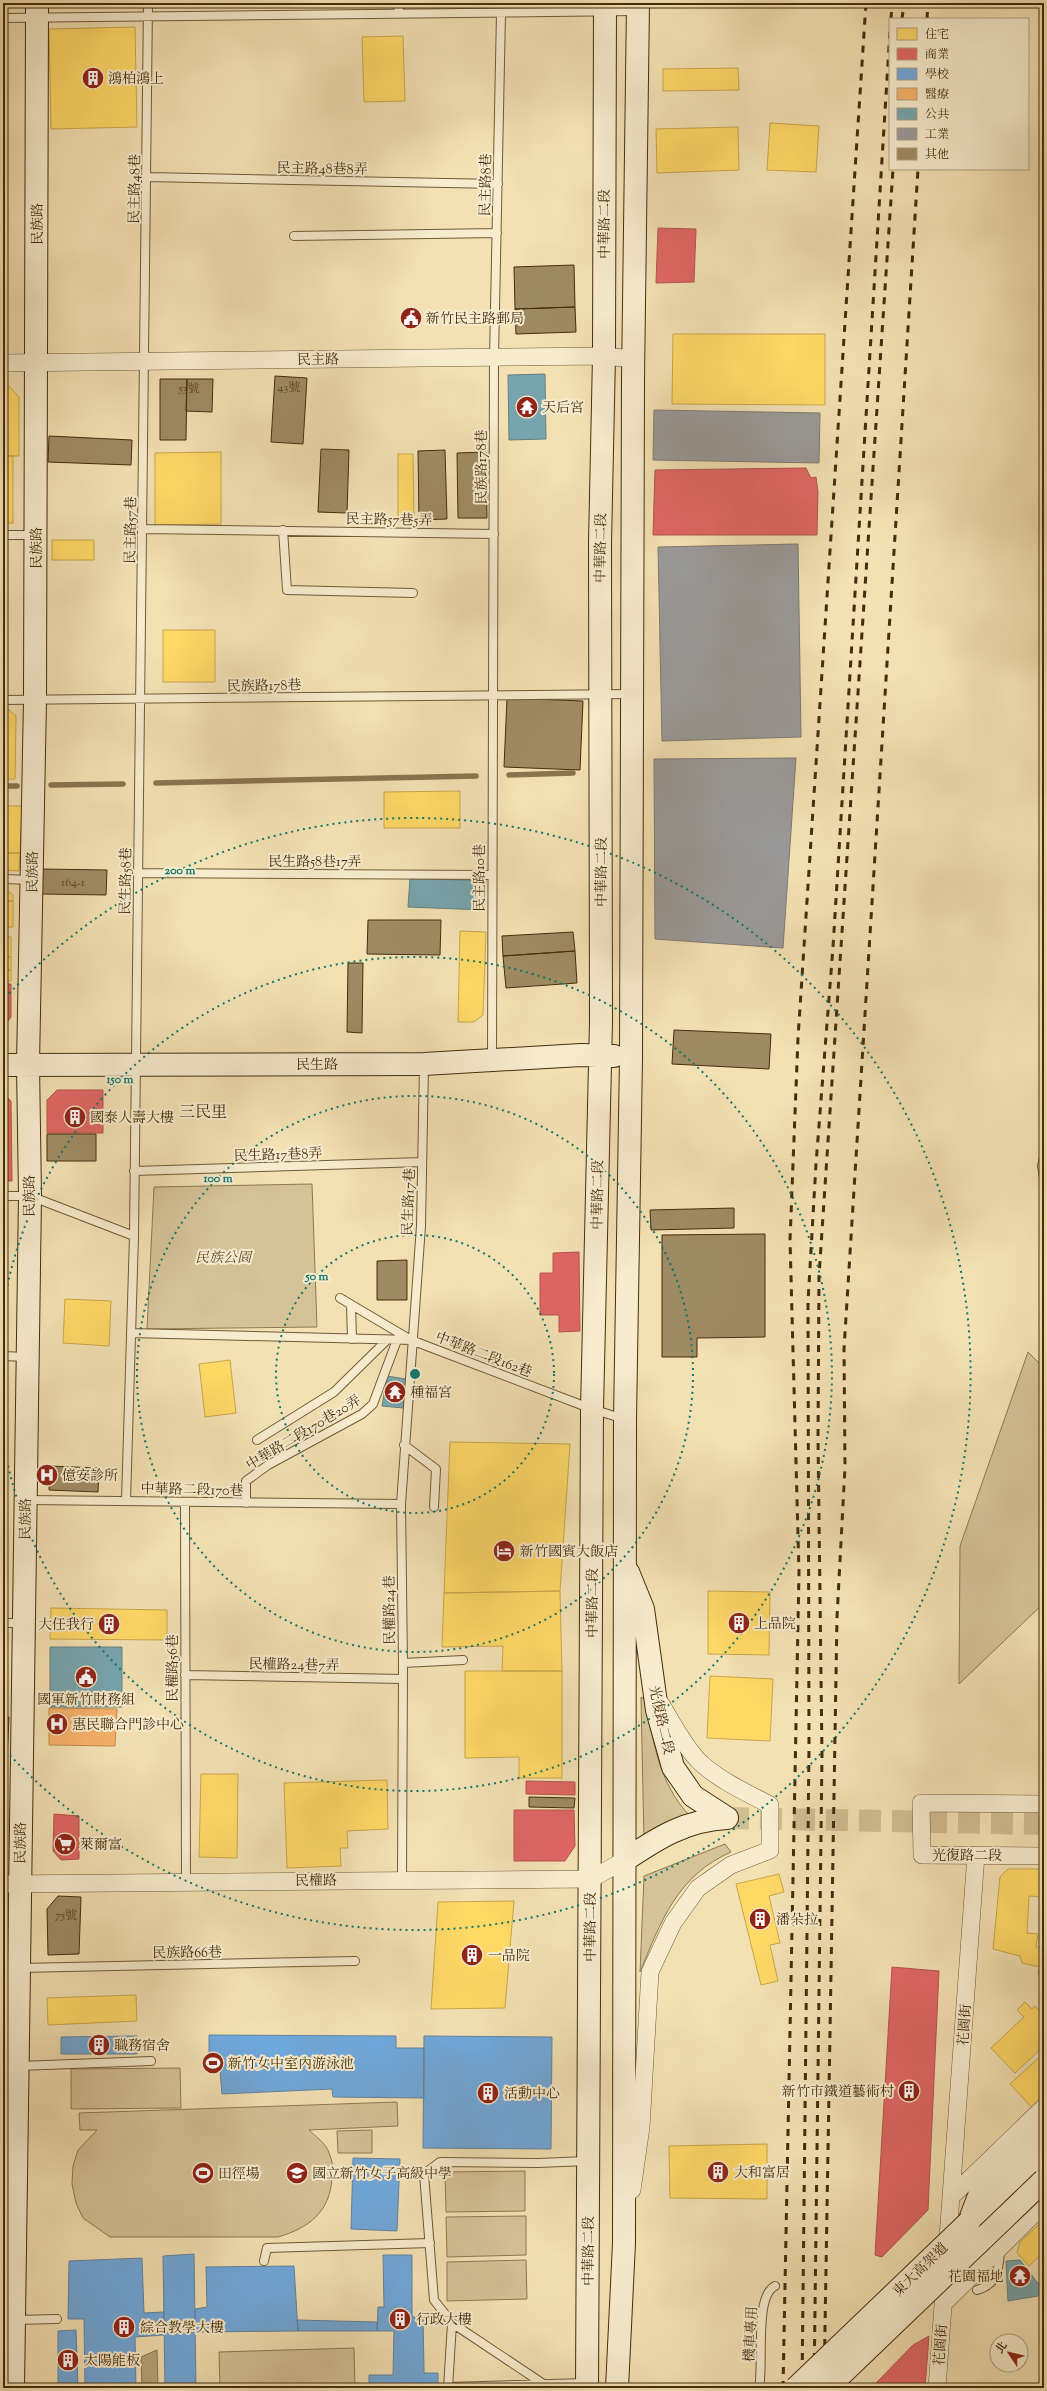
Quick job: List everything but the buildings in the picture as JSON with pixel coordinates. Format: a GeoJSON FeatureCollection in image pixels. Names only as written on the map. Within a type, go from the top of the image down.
{"type":"FeatureCollection","features":[{"type":"Feature","properties":{"kind":"street","name":"中華路二段"},"geometry":{"type":"LineString","coordinates":[[587,2386],[592,1409],[600,1055],[599,695],[604,356],[605,7]]}},
{"type":"Feature","properties":{"kind":"street"},"geometry":{"type":"LineString","coordinates":[[617,2388],[624,2243],[624,1562],[631,1058],[633,359],[638,7]]}},
{"type":"Feature","properties":{"kind":"street","name":"民族路"},"geometry":{"type":"LineString","coordinates":[[13,2388],[14,2320],[10,2168],[18,2066],[20,1968],[11,1884],[13,1623],[25,1500],[30,1196],[28,1064],[35,700],[37,10]]}},
{"type":"Feature","properties":{"kind":"street","name":"民主路"},"geometry":{"type":"LineString","coordinates":[[3,363],[604,356],[633,359]]}},
{"type":"Feature","properties":{"kind":"street","name":"民生路"},"geometry":{"type":"LineString","coordinates":[[3,1064],[424,1064],[600,1055],[631,1058]]}},
{"type":"Feature","properties":{"kind":"street","name":"光復路二段"},"geometry":{"type":"LineString","coordinates":[[624,1562],[643,1609],[654,1692],[666,1748],[673,1767],[693,1796],[727,1818],[705,1819],[679,1828],[655,1840],[625,1860]]}},
{"type":"Feature","properties":{"kind":"street"},"geometry":{"type":"LineString","coordinates":[[624,2243],[641,2127],[650,1972],[673,1923],[698,1888],[731,1865],[770,1850],[770,1805],[733,1786],[702,1765],[674,1727],[654,1692]]}},
{"type":"Feature","properties":{"kind":"street","name":"光復路二段"},"geometry":{"type":"LineString","coordinates":[[1044,1804],[921,1803],[922,1855],[1044,1856]]}},
{"type":"Feature","properties":{"kind":"street","name":"花園街"},"geometry":{"type":"LineString","coordinates":[[937,2388],[976,1855]]}},
{"type":"Feature","properties":{"kind":"street","name":"民權路"},"geometry":{"type":"LineString","coordinates":[[11,1884],[402,1879],[590,1879],[625,1860]]}},
{"type":"Feature","properties":{"kind":"street"},"geometry":{"type":"LineString","coordinates":[[952,2196],[1044,2107]]}},
{"type":"Feature","properties":{"kind":"street"},"geometry":{"type":"LineString","coordinates":[[969,2222],[982,2188],[1044,2126]]}},
{"type":"Feature","properties":{"kind":"street","name":"東大高架道"},"geometry":{"type":"LineString","coordinates":[[796,2388],[1044,2150]]}},
{"type":"Feature","properties":{"kind":"street","name":"東大高架道"},"geometry":{"type":"LineString","coordinates":[[827,2388],[1044,2180]]}},
{"type":"Feature","properties":{"kind":"street"},"geometry":{"type":"LineString","coordinates":[[944,2303],[1044,2204]]}},
{"type":"Feature","properties":{"kind":"lane","name":"民主路48巷"},"geometry":{"type":"LineString","coordinates":[[145,361],[148,3]]}},
{"type":"Feature","properties":{"kind":"lane"},"geometry":{"type":"LineString","coordinates":[[398,3],[398,13]]}},
{"type":"Feature","properties":{"kind":"lane"},"geometry":{"type":"LineString","coordinates":[[3,18],[37,10],[148,16],[501,13],[605,7],[638,7]]}},
{"type":"Feature","properties":{"kind":"lane","name":"民主路8巷"},"geometry":{"type":"LineString","coordinates":[[494,358],[501,13]]}},
{"type":"Feature","properties":{"kind":"lane","name":"民主路48巷8弄"},"geometry":{"type":"LineString","coordinates":[[147,178],[498,184]]}},
{"type":"Feature","properties":{"kind":"lane"},"geometry":{"type":"LineString","coordinates":[[294,236],[497,233]]}},
{"type":"Feature","properties":{"kind":"lane","name":"民族路178巷"},"geometry":{"type":"LineString","coordinates":[[493,696],[494,358]]}},
{"type":"Feature","properties":{"kind":"lane","name":"民主路57巷"},"geometry":{"type":"LineString","coordinates":[[141,699],[145,361]]}},
{"type":"Feature","properties":{"kind":"lane","name":"民主路57巷5弄"},"geometry":{"type":"LineString","coordinates":[[143,528],[494,534]]}},
{"type":"Feature","properties":{"kind":"lane"},"geometry":{"type":"LineString","coordinates":[[283,530],[286,590],[412,593]]}},
{"type":"Feature","properties":{"kind":"lane"},"geometry":{"type":"LineString","coordinates":[[3,535],[36,535]]}},
{"type":"Feature","properties":{"kind":"lane","name":"民族路178巷"},"geometry":{"type":"LineString","coordinates":[[3,700],[631,694]]}},
{"type":"Feature","properties":{"kind":"lane","name":"民主路10巷"},"geometry":{"type":"LineString","coordinates":[[492,1060],[493,696]]}},
{"type":"Feature","properties":{"kind":"lane","name":"民生路58巷"},"geometry":{"type":"LineString","coordinates":[[134,1171],[141,699]]}},
{"type":"Feature","properties":{"kind":"lane","name":"民生路58巷17弄"},"geometry":{"type":"LineString","coordinates":[[138,873],[492,875]]}},
{"type":"Feature","properties":{"kind":"lane"},"geometry":{"type":"LineString","coordinates":[[3,879],[32,880]]}},
{"type":"Feature","properties":{"kind":"lane","name":"民生路17巷"},"geometry":{"type":"LineString","coordinates":[[411,1340],[421,1226],[424,1064]]}},
{"type":"Feature","properties":{"kind":"lane"},"geometry":{"type":"LineString","coordinates":[[1044,1157],[1042,1166],[1044,1178]]}},
{"type":"Feature","properties":{"kind":"lane","name":"民生路17巷8弄"},"geometry":{"type":"LineString","coordinates":[[134,1171],[422,1162]]}},
{"type":"Feature","properties":{"kind":"lane","name":"中華路二段170巷"},"geometry":{"type":"LineString","coordinates":[[134,1171],[134,1236],[126,1501],[401,1504]]}},
{"type":"Feature","properties":{"kind":"lane"},"geometry":{"type":"LineString","coordinates":[[3,1196],[30,1196],[134,1236]]}},
{"type":"Feature","properties":{"kind":"lane","name":"中華路二段162巷"},"geometry":{"type":"LineString","coordinates":[[340,1298],[411,1340],[592,1409],[625,1419]]}},
{"type":"Feature","properties":{"kind":"lane"},"geometry":{"type":"LineString","coordinates":[[351,1305],[352,1339]]}},
{"type":"Feature","properties":{"kind":"lane"},"geometry":{"type":"LineString","coordinates":[[131,1333],[411,1340]]}},
{"type":"Feature","properties":{"kind":"lane","name":"中華路二段170巷20弄"},"geometry":{"type":"LineString","coordinates":[[257,1440],[334,1392],[387,1340]]}},
{"type":"Feature","properties":{"kind":"lane","name":"中華路二段170巷20弄"},"geometry":{"type":"LineString","coordinates":[[246,1502],[246,1481],[268,1466],[362,1414],[373,1404],[397,1340]]}},
{"type":"Feature","properties":{"kind":"lane","name":"民權路24巷"},"geometry":{"type":"LineString","coordinates":[[402,1879],[403,1663],[401,1504],[411,1340]]}},
{"type":"Feature","properties":{"kind":"lane"},"geometry":{"type":"LineString","coordinates":[[3,1356],[27,1356]]}},
{"type":"Feature","properties":{"kind":"lane"},"geometry":{"type":"LineString","coordinates":[[404,1445],[436,1469],[434,1507]]}},
{"type":"Feature","properties":{"kind":"lane"},"geometry":{"type":"LineString","coordinates":[[25,1500],[126,1501]]}},
{"type":"Feature","properties":{"kind":"lane","name":"民權路56巷"},"geometry":{"type":"LineString","coordinates":[[185,1502],[186,1881]]}},
{"type":"Feature","properties":{"kind":"lane"},"geometry":{"type":"LineString","coordinates":[[403,1663],[463,1660]]}},
{"type":"Feature","properties":{"kind":"lane","name":"民權路24巷7弄"},"geometry":{"type":"LineString","coordinates":[[185,1675],[403,1679]]}},
{"type":"Feature","properties":{"kind":"lane","name":"民族路66巷"},"geometry":{"type":"LineString","coordinates":[[20,1968],[355,1961]]}},
{"type":"Feature","properties":{"kind":"lane"},"geometry":{"type":"LineString","coordinates":[[18,2066],[151,2061]]}},
{"type":"Feature","properties":{"kind":"lane"},"geometry":{"type":"LineString","coordinates":[[544,2386],[452,2323],[434,2300],[424,2174],[440,2162],[538,2163],[588,2160]]}},
{"type":"Feature","properties":{"kind":"lane"},"geometry":{"type":"LineString","coordinates":[[264,2260],[267,2248],[430,2243]]}},
{"type":"Feature","properties":{"kind":"lane"},"geometry":{"type":"LineString","coordinates":[[977,2290],[988,2285],[994,2279],[998,2271],[1000,2247]]}},
{"type":"Feature","properties":{"kind":"lane","name":"機車專用"},"geometry":{"type":"LineString","coordinates":[[759,2388],[762,2316],[765,2296],[770,2288],[775,2286]]}},
{"type":"Feature","properties":{"kind":"lane"},"geometry":{"type":"LineString","coordinates":[[14,2320],[57,2319]]}},
{"type":"Feature","properties":{"kind":"lane"},"geometry":{"type":"LineString","coordinates":[[452,2323],[448,2388],[587,2386]]}},
{"type":"Feature","properties":{"kind":"green space","name":"民族公園"},"geometry":{"type":"Polygon","coordinates":[[[312,1184],[317,1327],[147,1329],[154,1187],[312,1184]]]}},
{"type":"Feature","properties":{"kind":"green space"},"geometry":{"type":"Polygon","coordinates":[[[1028,1352],[1044,1368],[1044,1603],[959,1684],[960,1546],[1028,1352]]]}},
{"type":"Feature","properties":{"kind":"green space"},"geometry":{"type":"Polygon","coordinates":[[[641,1697],[645,1699],[651,1730],[664,1776],[679,1804],[690,1816],[644,1841],[641,1697]]]}},
{"type":"Feature","properties":{"kind":"green space"},"geometry":{"type":"Polygon","coordinates":[[[725,1844],[731,1852],[712,1862],[697,1874],[684,1887],[673,1902],[655,1935],[640,1972],[644,1876],[725,1844]]]}},
{"type":"Feature","properties":{"kind":"green space"},"geometry":{"type":"Polygon","coordinates":[[[180,2068],[181,2108],[71,2109],[71,2069],[180,2068]]]}},
{"type":"Feature","properties":{"kind":"green space"},"geometry":{"type":"Polygon","coordinates":[[[397,2102],[398,2126],[309,2130],[328,2149],[333,2169],[330,2190],[327,2200],[316,2217],[299,2229],[278,2237],[110,2237],[83,2218],[76,2203],[72,2184],[73,2166],[78,2150],[97,2130],[80,2130],[79,2113],[397,2102]]]}},
{"type":"Feature","properties":{"kind":"green space"},"geometry":{"type":"Polygon","coordinates":[[[372,2130],[372,2153],[338,2153],[337,2131],[372,2130]]]}},
{"type":"Feature","properties":{"kind":"green space"},"geometry":{"type":"Polygon","coordinates":[[[525,2171],[525,2211],[446,2212],[445,2172],[525,2171]]]}},
{"type":"Feature","properties":{"kind":"green space"},"geometry":{"type":"Polygon","coordinates":[[[526,2216],[526,2255],[447,2257],[446,2217],[526,2216]]]}},
{"type":"Feature","properties":{"kind":"green space"},"geometry":{"type":"Polygon","coordinates":[[[526,2260],[527,2299],[447,2301],[447,2262],[526,2260]]]}},
{"type":"Feature","properties":{"kind":"green space"},"geometry":{"type":"Polygon","coordinates":[[[354,2348],[355,2388],[220,2388],[219,2352],[354,2348]]]}},
{"type":"Feature","properties":{"kind":"shaded area"},"geometry":{"type":"Polygon","coordinates":[[[157,2350],[158,2388],[142,2388],[141,2357],[157,2350]]]}},
{"type":"Feature","properties":{"kind":"waterway"},"geometry":{"type":"LineString","coordinates":[[509,775],[573,773]]}},
{"type":"Feature","properties":{"kind":"waterway"},"geometry":{"type":"LineString","coordinates":[[156,783],[476,776]]}},
{"type":"Feature","properties":{"kind":"waterway"},"geometry":{"type":"LineString","coordinates":[[51,785],[123,784]]}},
{"type":"Feature","properties":{"kind":"waterway"},"geometry":{"type":"LineString","coordinates":[[3,786],[17,786]]}},
{"type":"Feature","properties":{"kind":"tunnel"},"geometry":{"type":"LineString","coordinates":[[727,1818],[1044,1824]]}},
{"type":"Feature","properties":{"kind":"railway"},"geometry":{"type":"LineString","coordinates":[[783,2388],[799,1572],[790,1240],[798,1038],[866,3]]}},
{"type":"Feature","properties":{"kind":"railway"},"geometry":{"type":"LineString","coordinates":[[891,18],[892,3]]}},
{"type":"Feature","properties":{"kind":"railway"},"geometry":{"type":"LineString","coordinates":[[902,18],[904,3]]}},
{"type":"Feature","properties":{"kind":"railway"},"geometry":{"type":"LineString","coordinates":[[927,18],[928,3]]}},
{"type":"Feature","properties":{"kind":"railway"},"geometry":{"type":"LineString","coordinates":[[802,2388],[809,1748],[808,1302],[816,1164],[833,947],[889,47]]}},
{"type":"Feature","properties":{"kind":"railway"},"geometry":{"type":"LineString","coordinates":[[814,2388],[822,1755],[818,1438],[819,1276],[893,170]]}},
{"type":"Feature","properties":{"kind":"railway"},"geometry":{"type":"LineString","coordinates":[[824,2388],[837,1617],[845,1467],[844,1349],[918,170]]}},
{"type":"Feature","properties":{"kind":"place","name":"鴻柏鴻上"},"geometry":{"type":"Point","coordinates":[93,78]}},
{"type":"Feature","properties":{"kind":"place","name":"新竹民主路郵局"},"geometry":{"type":"Point","coordinates":[411,318]}},
{"type":"Feature","properties":{"kind":"place","name":"天后宮"},"geometry":{"type":"Point","coordinates":[527,407]}},
{"type":"Feature","properties":{"kind":"place","name":"國泰人壽大樓"},"geometry":{"type":"Point","coordinates":[75,1117]}},
{"type":"Feature","properties":{"kind":"place","name":"種福宮"},"geometry":{"type":"Point","coordinates":[395,1392]}},
{"type":"Feature","properties":{"kind":"place","name":"億安診所"},"geometry":{"type":"Point","coordinates":[47,1475]}},
{"type":"Feature","properties":{"kind":"place","name":"新竹國賓大飯店"},"geometry":{"type":"Point","coordinates":[504,1551]}},
{"type":"Feature","properties":{"kind":"place","name":"上品院"},"geometry":{"type":"Point","coordinates":[739,1623]}},
{"type":"Feature","properties":{"kind":"place","name":"大任我行"},"geometry":{"type":"Point","coordinates":[109,1624]}},
{"type":"Feature","properties":{"kind":"place","name":"國軍新竹財務組"},"geometry":{"type":"Point","coordinates":[86,1677]}},
{"type":"Feature","properties":{"kind":"place","name":"惠民聯合門診中心"},"geometry":{"type":"Point","coordinates":[57,1724]}},
{"type":"Feature","properties":{"kind":"place","name":"萊爾富"},"geometry":{"type":"Point","coordinates":[65,1844]}},
{"type":"Feature","properties":{"kind":"place","name":"潘朵拉"},"geometry":{"type":"Point","coordinates":[760,1919]}},
{"type":"Feature","properties":{"kind":"place","name":"一品院"},"geometry":{"type":"Point","coordinates":[472,1955]}},
{"type":"Feature","properties":{"kind":"place","name":"職務宿舍"},"geometry":{"type":"Point","coordinates":[99,2045]}},
{"type":"Feature","properties":{"kind":"place","name":"新竹女中室內游泳池"},"geometry":{"type":"Point","coordinates":[213,2063]}},
{"type":"Feature","properties":{"kind":"place","name":"新竹市鐵道藝術村"},"geometry":{"type":"Point","coordinates":[909,2091]}},
{"type":"Feature","properties":{"kind":"place","name":"活動中心"},"geometry":{"type":"Point","coordinates":[488,2093]}},
{"type":"Feature","properties":{"kind":"place","name":"大和富居"},"geometry":{"type":"Point","coordinates":[718,2172]}},
{"type":"Feature","properties":{"kind":"place","name":"田徑場"},"geometry":{"type":"Point","coordinates":[203,2173]}},
{"type":"Feature","properties":{"kind":"place","name":"國立新竹女子高級中學"},"geometry":{"type":"Point","coordinates":[297,2173]}},
{"type":"Feature","properties":{"kind":"place","name":"花園福地"},"geometry":{"type":"Point","coordinates":[1020,2276]}},
{"type":"Feature","properties":{"kind":"place","name":"行政大樓"},"geometry":{"type":"Point","coordinates":[400,2319]}},
{"type":"Feature","properties":{"kind":"place","name":"綜合教學大樓"},"geometry":{"type":"Point","coordinates":[124,2327]}},
{"type":"Feature","properties":{"kind":"place","name":"太陽能板"},"geometry":{"type":"Point","coordinates":[68,2360]}},
{"type":"Feature","properties":{"kind":"district","name":"三民里"},"geometry":{"type":"Point","coordinates":[203,1111]}}]}
